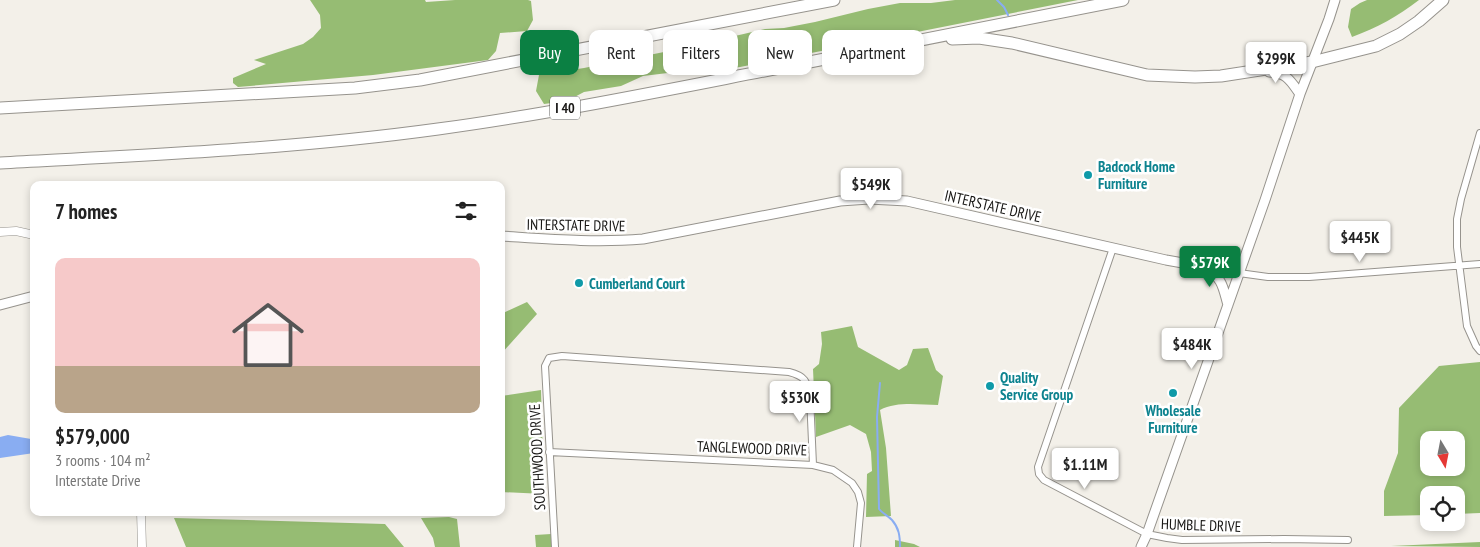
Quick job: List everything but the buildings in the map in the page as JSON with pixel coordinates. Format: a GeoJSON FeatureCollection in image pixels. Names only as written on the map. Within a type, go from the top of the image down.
{"type":"FeatureCollection","features":[{"type":"Feature","properties":{"kind":"highway"},"geometry":{"type":"LineString","coordinates":[[0,108],[354,88],[420,80],[834,0]]}},
{"type":"Feature","properties":{"kind":"highway","name":"I 40"},"geometry":{"type":"LineString","coordinates":[[924,39],[1123,0]]}},
{"type":"Feature","properties":{"kind":"highway"},"geometry":{"type":"LineString","coordinates":[[924,40],[979,38],[1012,43],[1147,75],[1221,76],[1312,62],[1376,46],[1412,26],[1443,0]]}},
{"type":"Feature","properties":{"kind":"highway","name":"I 40"},"geometry":{"type":"LineString","coordinates":[[0,163],[226,151],[438,129],[632,97],[822,59]]}},
{"type":"Feature","properties":{"kind":"main road"},"geometry":{"type":"LineString","coordinates":[[1141,547],[1266,200],[1300,94],[1335,0]]}},
{"type":"Feature","properties":{"kind":"main road"},"geometry":{"type":"LineString","coordinates":[[1254,70],[1281,73],[1290,80],[1300,94]]}},
{"type":"Feature","properties":{"kind":"main road","name":"INTERSTATE DRIVE"},"geometry":{"type":"LineString","coordinates":[[505,236],[584,241],[643,239],[840,201],[869,198],[906,201],[1166,260],[1239,273]]}},
{"type":"Feature","properties":{"kind":"main road"},"geometry":{"type":"LineString","coordinates":[[1199,266],[1214,274],[1220,281],[1228,305]]}},
{"type":"Feature","properties":{"kind":"main road"},"geometry":{"type":"LineString","coordinates":[[0,305],[30,297]]}},
{"type":"Feature","properties":{"kind":"street"},"geometry":{"type":"LineString","coordinates":[[1480,133],[1466,179],[1458,219],[1457,247],[1467,326],[1480,351]]}},
{"type":"Feature","properties":{"kind":"street"},"geometry":{"type":"LineString","coordinates":[[0,232],[16,231],[30,234]]}},
{"type":"Feature","properties":{"kind":"street","name":"HUMBLE DRIVE"},"geometry":{"type":"LineString","coordinates":[[1114,248],[1038,467],[1039,474],[1044,480],[1147,534],[1182,540],[1348,540]]}},
{"type":"Feature","properties":{"kind":"street"},"geometry":{"type":"LineString","coordinates":[[1239,273],[1268,277],[1309,277],[1480,264]]}},
{"type":"Feature","properties":{"kind":"street","name":"TANGLEWOOD DRIVE"},"geometry":{"type":"LineString","coordinates":[[545,366],[550,358],[562,356],[796,374],[804,378],[810,396],[813,466],[549,452]]}},
{"type":"Feature","properties":{"kind":"street","name":"SOUTHWOOD DRIVE"},"geometry":{"type":"LineString","coordinates":[[545,366],[555,547]]}},
{"type":"Feature","properties":{"kind":"street"},"geometry":{"type":"LineString","coordinates":[[813,466],[833,470],[852,483],[858,492],[861,503],[857,547]]}},
{"type":"Feature","properties":{"kind":"street"},"geometry":{"type":"LineString","coordinates":[[141,516],[142,547]]}},
{"type":"Feature","properties":{"kind":"green space"},"geometry":{"type":"Polygon","coordinates":[[[310,0],[425,0],[426,2],[528,0],[531,1],[533,20],[528,30],[500,33],[496,51],[488,60],[373,75],[238,87],[233,83],[233,78],[266,64],[254,60],[303,44],[313,37],[321,28],[320,15],[310,0]]]}},
{"type":"Feature","properties":{"kind":"green space"},"geometry":{"type":"Polygon","coordinates":[[[955,0],[1078,0],[924,31],[822,30],[822,51],[812,53],[812,30],[761,30],[815,22],[900,3],[931,3],[955,0]]]}},
{"type":"Feature","properties":{"kind":"green space"},"geometry":{"type":"Polygon","coordinates":[[[1367,0],[1419,0],[1387,21],[1352,37],[1348,27],[1351,9],[1367,0]]]}},
{"type":"Feature","properties":{"kind":"green space"},"geometry":{"type":"Polygon","coordinates":[[[748,33],[748,65],[738,67],[738,35],[748,33]]]}},
{"type":"Feature","properties":{"kind":"green space"},"geometry":{"type":"Polygon","coordinates":[[[663,52],[663,74],[653,75],[653,54],[663,52]]]}},
{"type":"Feature","properties":{"kind":"green space"},"geometry":{"type":"Polygon","coordinates":[[[589,67],[589,75],[651,75],[643,76],[621,86],[584,92],[567,101],[544,104],[536,91],[539,75],[579,75],[579,69],[589,67]]]}},
{"type":"Feature","properties":{"kind":"green space"},"geometry":{"type":"Polygon","coordinates":[[[527,302],[537,314],[505,350],[505,312],[527,302]]]}},
{"type":"Feature","properties":{"kind":"green space"},"geometry":{"type":"Polygon","coordinates":[[[852,326],[858,347],[899,370],[907,365],[913,349],[928,348],[936,370],[943,376],[938,405],[901,404],[880,410],[886,448],[891,516],[866,517],[867,474],[872,471],[871,452],[866,434],[850,425],[816,437],[813,369],[819,364],[822,344],[821,332],[852,326]]]}},
{"type":"Feature","properties":{"kind":"green space"},"geometry":{"type":"Polygon","coordinates":[[[1480,362],[1480,513],[1465,514],[1465,486],[1420,486],[1420,515],[1384,516],[1384,491],[1398,453],[1399,408],[1439,366],[1480,362]]]}},
{"type":"Feature","properties":{"kind":"green space"},"geometry":{"type":"Polygon","coordinates":[[[541,390],[544,494],[505,492],[505,395],[541,390]]]}},
{"type":"Feature","properties":{"kind":"green space"},"geometry":{"type":"Polygon","coordinates":[[[449,517],[457,519],[460,547],[435,547],[433,538],[421,518],[449,517]]]}},
{"type":"Feature","properties":{"kind":"green space"},"geometry":{"type":"Polygon","coordinates":[[[174,518],[385,524],[404,547],[186,547],[174,518]]]}},
{"type":"Feature","properties":{"kind":"green space"},"geometry":{"type":"Polygon","coordinates":[[[551,534],[552,547],[536,547],[535,535],[551,534]]]}},
{"type":"Feature","properties":{"kind":"green space"},"geometry":{"type":"Polygon","coordinates":[[[895,540],[914,544],[920,547],[895,547],[895,540]]]}},
{"type":"Feature","properties":{"kind":"green space"},"geometry":{"type":"Polygon","coordinates":[[[1480,542],[1480,547],[1391,546],[1480,542]]]}},
{"type":"Feature","properties":{"kind":"water"},"geometry":{"type":"Polygon","coordinates":[[[8,435],[30,439],[30,454],[0,458],[0,437],[8,435]]]}},
{"type":"Feature","properties":{"kind":"waterway"},"geometry":{"type":"LineString","coordinates":[[997,0],[1004,7],[1008,15]]}},
{"type":"Feature","properties":{"kind":"waterway"},"geometry":{"type":"LineString","coordinates":[[880,383],[877,417],[879,509],[892,520],[898,529],[900,547]]}},
{"type":"Feature","properties":{"kind":"place","name":"Badcock Home Furniture"},"geometry":{"type":"Point","coordinates":[1088,175]}},
{"type":"Feature","properties":{"kind":"place","name":"Cumberland Court"},"geometry":{"type":"Point","coordinates":[579,283]}},
{"type":"Feature","properties":{"kind":"place","name":"Quality Service Group"},"geometry":{"type":"Point","coordinates":[990,386]}},
{"type":"Feature","properties":{"kind":"place","name":"Wholesale Furniture"},"geometry":{"type":"Point","coordinates":[1173,393]}}]}
